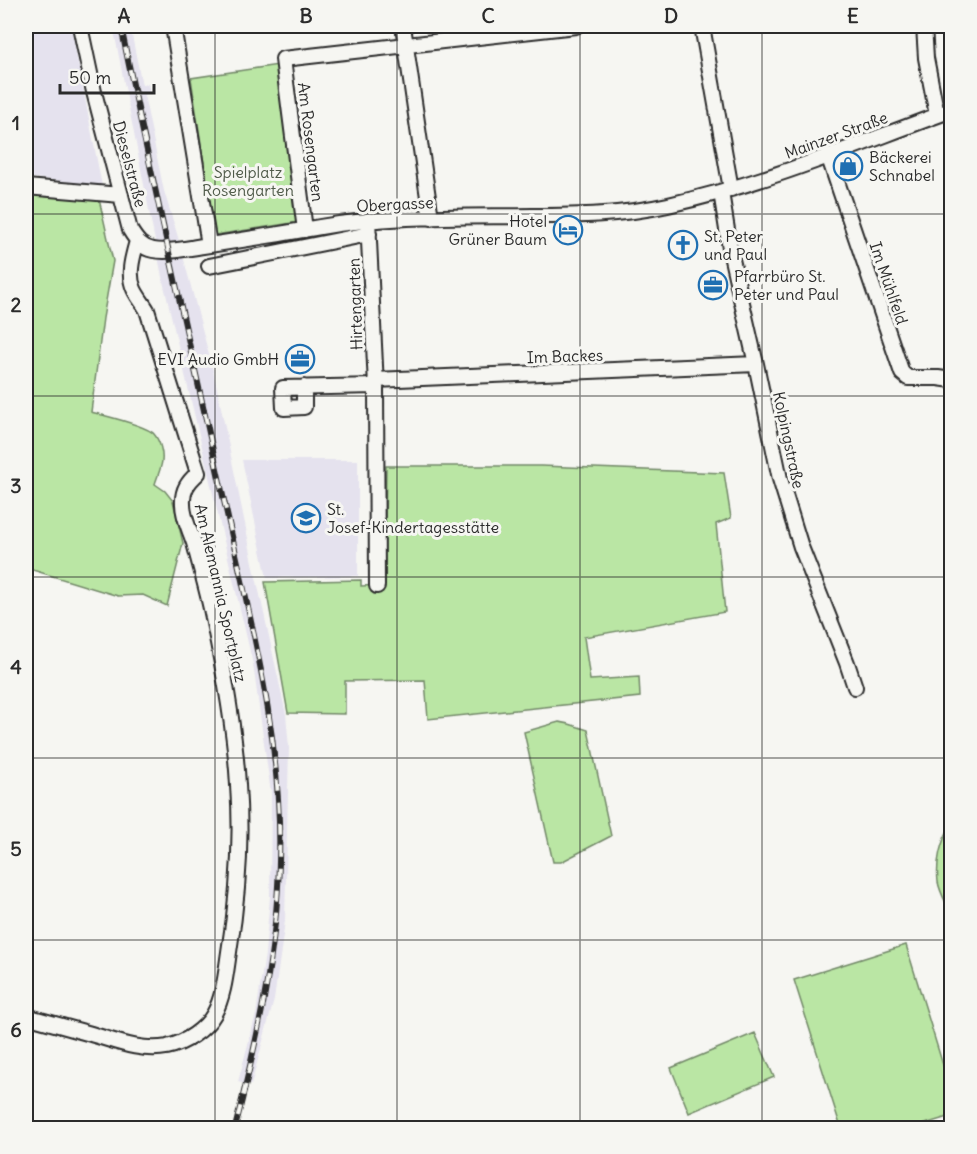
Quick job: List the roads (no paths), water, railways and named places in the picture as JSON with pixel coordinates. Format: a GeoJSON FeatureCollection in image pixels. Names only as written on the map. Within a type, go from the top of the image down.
{"type":"FeatureCollection","features":[{"type":"Feature","properties":{"kind":"street","name":"Dieselstraße"},"geometry":{"type":"LineString","coordinates":[[80,26],[94,92],[130,231],[137,241]]}},
{"type":"Feature","properties":{"kind":"street"},"geometry":{"type":"LineString","coordinates":[[173,26],[209,245]]}},
{"type":"Feature","properties":{"kind":"street"},"geometry":{"type":"LineString","coordinates":[[403,26],[431,218]]}},
{"type":"Feature","properties":{"kind":"street"},"geometry":{"type":"LineString","coordinates":[[406,46],[576,26]]}},
{"type":"Feature","properties":{"kind":"street","name":"Kolpingstraße"},"geometry":{"type":"LineString","coordinates":[[702,26],[726,191],[730,255],[756,364],[773,453],[801,547],[848,663],[855,687]]}},
{"type":"Feature","properties":{"kind":"street"},"geometry":{"type":"LineString","coordinates":[[924,26],[926,58],[937,115]]}},
{"type":"Feature","properties":{"kind":"street","name":"Am Rosengarten"},"geometry":{"type":"LineString","coordinates":[[305,230],[283,59],[406,46]]}},
{"type":"Feature","properties":{"kind":"street","name":"Mainzer Straße"},"geometry":{"type":"LineString","coordinates":[[726,191],[951,110]]}},
{"type":"Feature","properties":{"kind":"street","name":"Im Mühlfeld"},"geometry":{"type":"LineString","coordinates":[[828,156],[902,374],[915,379],[951,380]]}},
{"type":"Feature","properties":{"kind":"street"},"geometry":{"type":"LineString","coordinates":[[26,187],[121,195]]}},
{"type":"Feature","properties":{"kind":"street","name":"Obergasse"},"geometry":{"type":"LineString","coordinates":[[137,241],[151,250],[168,250],[305,230],[368,227],[431,218],[606,215],[666,205],[726,191]]}},
{"type":"Feature","properties":{"kind":"street","name":"Obergasse"},"geometry":{"type":"LineString","coordinates":[[209,266],[368,227]]}},
{"type":"Feature","properties":{"kind":"street","name":"Hirtengarten"},"geometry":{"type":"LineString","coordinates":[[368,227],[376,383],[377,586]]}},
{"type":"Feature","properties":{"kind":"street","name":"Am Alemannia Sportplatz"},"geometry":{"type":"LineString","coordinates":[[26,1016],[132,1046],[159,1048],[179,1043],[201,1029],[216,1010],[224,983],[235,919],[239,824],[238,784],[230,709],[214,620],[183,512],[187,484],[198,473],[147,309],[133,288],[130,275],[137,241]]}},
{"type":"Feature","properties":{"kind":"street","name":"Im Backes"},"geometry":{"type":"LineString","coordinates":[[376,383],[756,364]]}},
{"type":"Feature","properties":{"kind":"street"},"geometry":{"type":"LineString","coordinates":[[304,387],[376,383]]}},
{"type":"Feature","properties":{"kind":"railway"},"geometry":{"type":"LineString","coordinates":[[121,26],[255,638],[271,727],[276,771],[279,862],[274,929],[258,1029],[235,1128]]}},
{"type":"Feature","properties":{"kind":"place","name":"Bäckerei Schnabel"},"geometry":{"type":"Point","coordinates":[848,166]}},
{"type":"Feature","properties":{"kind":"place","name":"Hotel Grüner Baum"},"geometry":{"type":"Point","coordinates":[568,230]}},
{"type":"Feature","properties":{"kind":"place","name":"St. Peter und Paul"},"geometry":{"type":"Point","coordinates":[683,245]}},
{"type":"Feature","properties":{"kind":"place","name":"Pfarrbüro St. Peter und Paul"},"geometry":{"type":"Point","coordinates":[713,285]}},
{"type":"Feature","properties":{"kind":"place","name":"EVI Audio GmbH"},"geometry":{"type":"Point","coordinates":[300,359]}},
{"type":"Feature","properties":{"kind":"place","name":"St. Josef-Kindertagesstätte"},"geometry":{"type":"Point","coordinates":[306,518]}},
{"type":"Feature","properties":{"kind":"park label","name":"Spielplatz Rosengarten"},"geometry":{"type":"Point","coordinates":[248,181]}}]}
